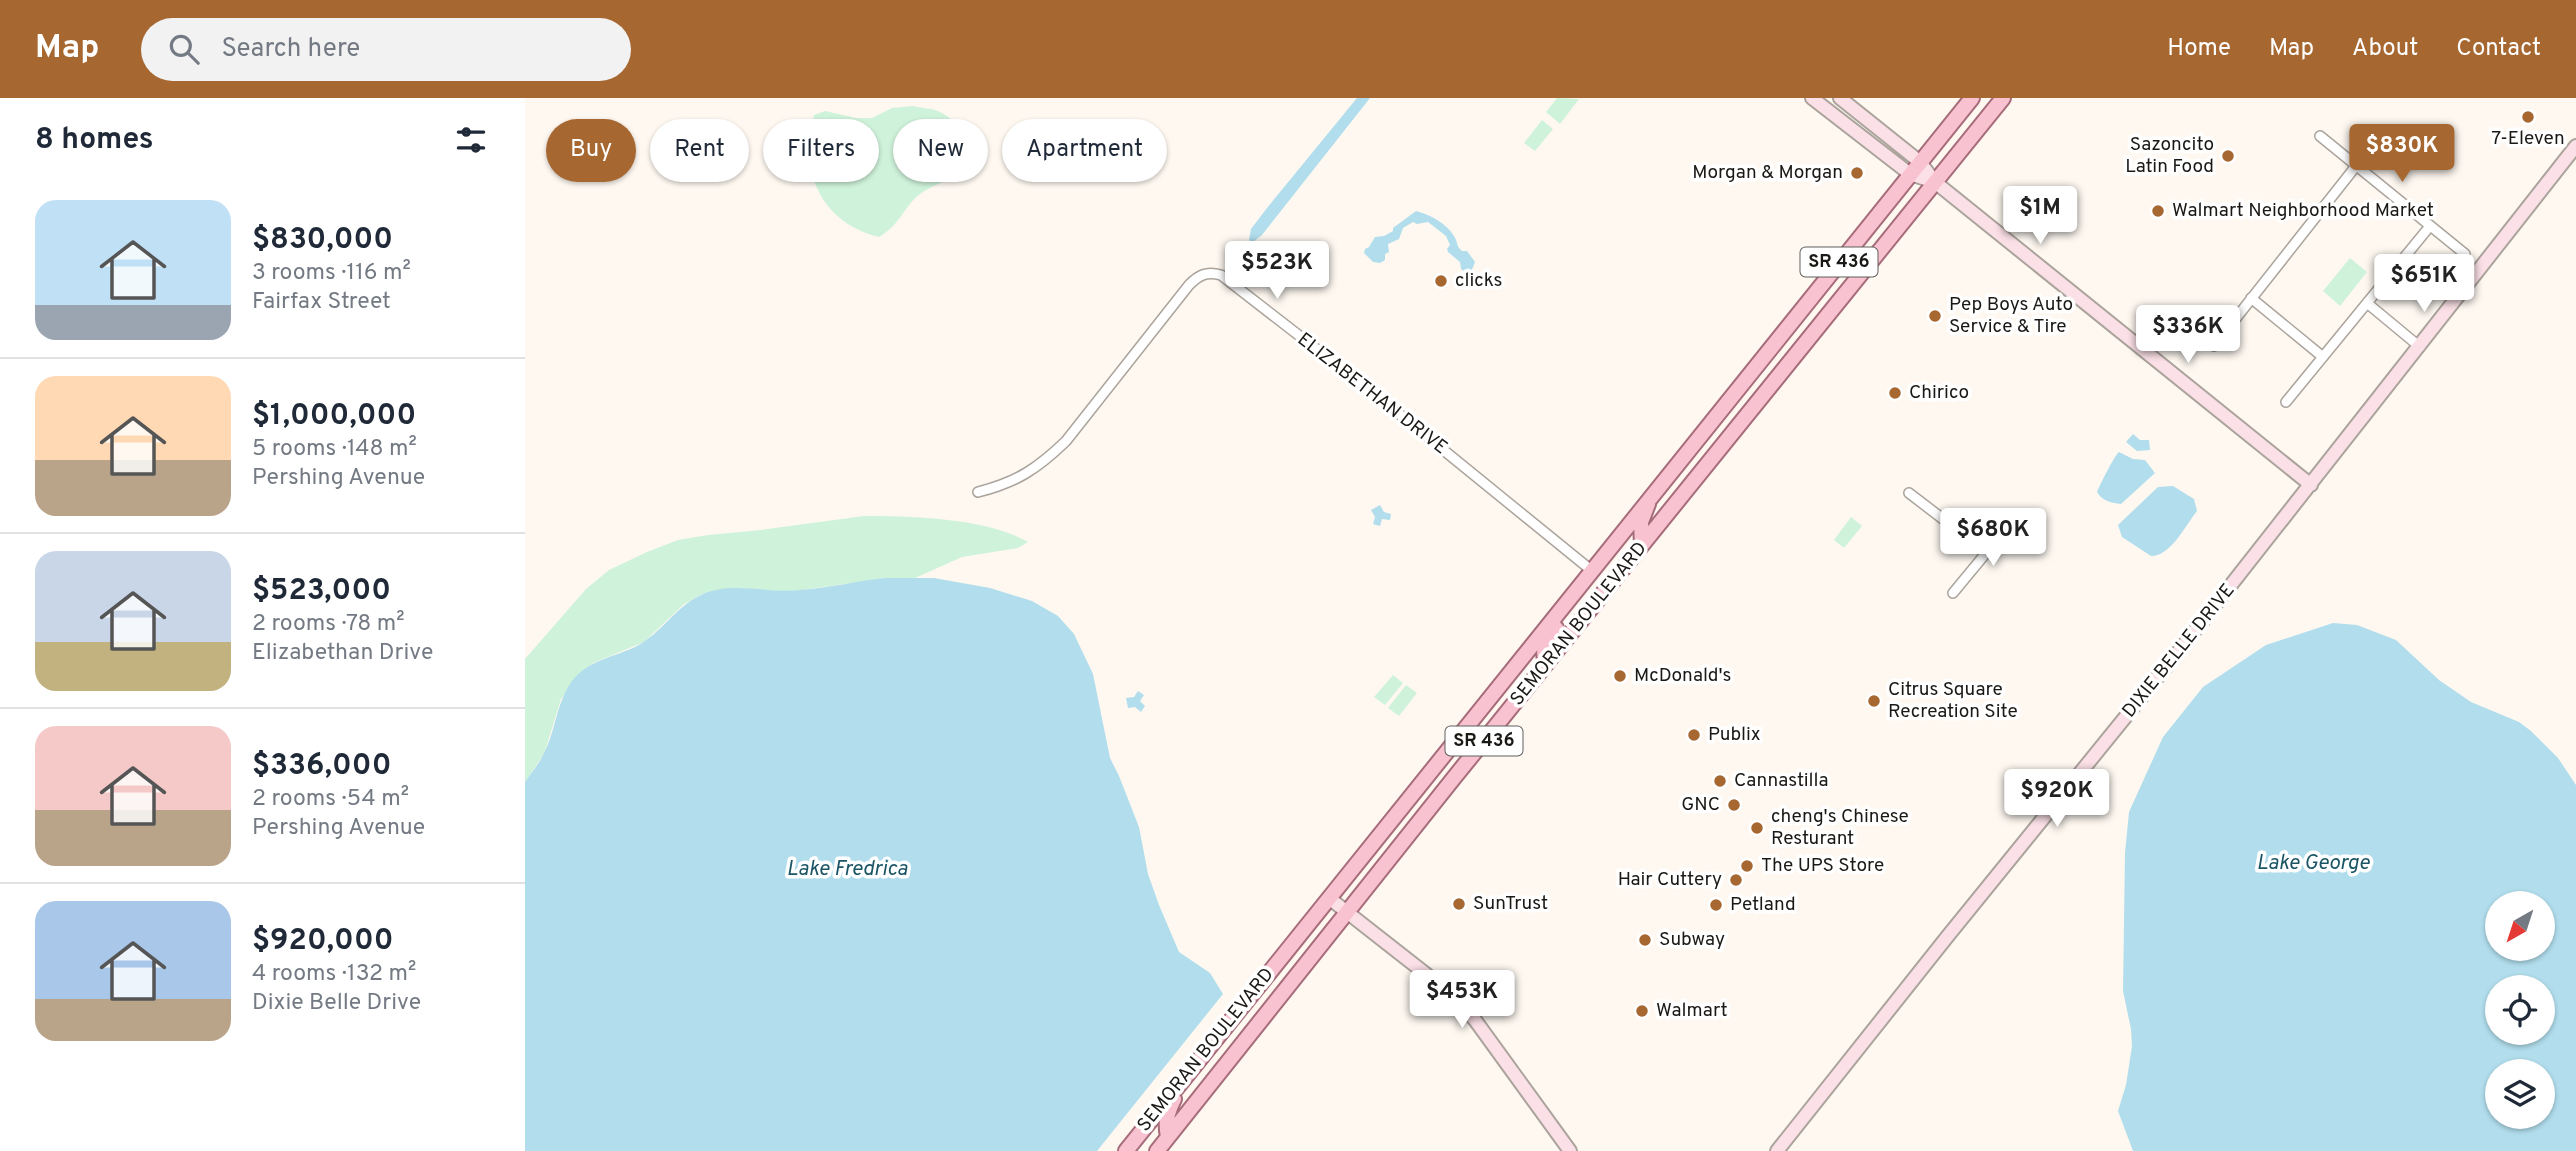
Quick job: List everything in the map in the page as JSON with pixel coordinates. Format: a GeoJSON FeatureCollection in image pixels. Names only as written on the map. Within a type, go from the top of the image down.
{"type":"FeatureCollection","features":[{"type":"Feature","properties":{"kind":"main road","name":"SEMORAN BOULEVARD"},"geometry":{"type":"LineString","coordinates":[[1126,1151],[1972,98]]}},
{"type":"Feature","properties":{"kind":"main road","name":"SEMORAN BOULEVARD"},"geometry":{"type":"LineString","coordinates":[[1157,1151],[2003,98]]}},
{"type":"Feature","properties":{"kind":"main road"},"geometry":{"type":"LineString","coordinates":[[1751,412],[1762,384],[1761,359]]}},
{"type":"Feature","properties":{"kind":"main road"},"geometry":{"type":"LineString","coordinates":[[1642,545],[1641,522],[1652,493]]}},
{"type":"Feature","properties":{"kind":"main road"},"geometry":{"type":"LineString","coordinates":[[1546,664],[1543,653],[1546,641],[1576,604],[1576,588]]}},
{"type":"Feature","properties":{"kind":"main road"},"geometry":{"type":"LineString","coordinates":[[1168,1137],[1165,1126],[1168,1112],[1189,1070]]}},
{"type":"Feature","properties":{"kind":"street"},"geometry":{"type":"LineString","coordinates":[[1812,98],[1910,174],[1935,183]]}},
{"type":"Feature","properties":{"kind":"street"},"geometry":{"type":"LineString","coordinates":[[1840,98],[1920,162],[1935,183],[2311,485]]}},
{"type":"Feature","properties":{"kind":"street"},"geometry":{"type":"LineString","coordinates":[[2320,136],[2465,254]]}},
{"type":"Feature","properties":{"kind":"street","name":"DIXIE BELLE DRIVE"},"geometry":{"type":"LineString","coordinates":[[1777,1151],[2311,485],[2576,146]]}},
{"type":"Feature","properties":{"kind":"street"},"geometry":{"type":"LineString","coordinates":[[2214,346],[2356,166]]}},
{"type":"Feature","properties":{"kind":"street"},"geometry":{"type":"LineString","coordinates":[[2286,402],[2430,226]]}},
{"type":"Feature","properties":{"kind":"street","name":"ELIZABETHAN DRIVE"},"geometry":{"type":"LineString","coordinates":[[978,492],[1002,486],[1042,464],[1066,441],[1189,285],[1205,273],[1214,273],[1221,275],[1377,396],[1591,570]]}},
{"type":"Feature","properties":{"kind":"street"},"geometry":{"type":"LineString","coordinates":[[2251,298],[2323,356]]}},
{"type":"Feature","properties":{"kind":"street"},"geometry":{"type":"LineString","coordinates":[[2367,303],[2420,347]]}},
{"type":"Feature","properties":{"kind":"street"},"geometry":{"type":"LineString","coordinates":[[1909,493],[1986,552]]}},
{"type":"Feature","properties":{"kind":"street"},"geometry":{"type":"LineString","coordinates":[[1953,593],[2010,524]]}},
{"type":"Feature","properties":{"kind":"street"},"geometry":{"type":"LineString","coordinates":[[1329,898],[1454,996],[1475,1020],[1570,1151]]}},
{"type":"Feature","properties":{"kind":"green space"},"geometry":{"type":"Polygon","coordinates":[[[1557,98],[1579,99],[1560,124],[1546,112],[1557,98]]]}},
{"type":"Feature","properties":{"kind":"green space"},"geometry":{"type":"Polygon","coordinates":[[[913,106],[935,110],[951,119],[893,119],[893,182],[943,182],[924,191],[879,237],[842,220],[829,207],[815,182],[879,182],[879,119],[813,119],[814,115],[825,111],[856,118],[872,118],[892,108],[913,106]]]}},
{"type":"Feature","properties":{"kind":"green space"},"geometry":{"type":"Polygon","coordinates":[[[1542,120],[1553,129],[1535,151],[1524,143],[1542,120]]]}},
{"type":"Feature","properties":{"kind":"green space"},"geometry":{"type":"Polygon","coordinates":[[[2350,258],[2367,272],[2340,306],[2323,291],[2350,258]]]}},
{"type":"Feature","properties":{"kind":"green space"},"geometry":{"type":"Polygon","coordinates":[[[864,516],[970,523],[1011,534],[1028,542],[1018,548],[962,557],[915,578],[885,578],[782,592],[739,588],[702,594],[683,605],[644,642],[593,663],[561,699],[544,754],[525,782],[525,659],[586,589],[609,570],[678,540],[864,516]]]}},
{"type":"Feature","properties":{"kind":"green space"},"geometry":{"type":"Polygon","coordinates":[[[1851,517],[1862,526],[1844,548],[1834,540],[1851,517]]]}},
{"type":"Feature","properties":{"kind":"green space"},"geometry":{"type":"Polygon","coordinates":[[[1393,675],[1403,683],[1385,705],[1374,697],[1393,675]]]}},
{"type":"Feature","properties":{"kind":"green space"},"geometry":{"type":"Polygon","coordinates":[[[1406,685],[1417,693],[1399,716],[1388,708],[1406,685]]]}},
{"type":"Feature","properties":{"kind":"water"},"geometry":{"type":"Polygon","coordinates":[[[1357,98],[1370,98],[1262,235],[1253,242],[1249,240],[1251,229],[1357,98]]]}},
{"type":"Feature","properties":{"kind":"water"},"geometry":{"type":"Polygon","coordinates":[[[1416,211],[1438,220],[1451,231],[1460,249],[1467,251],[1475,262],[1471,272],[1467,273],[1461,269],[1460,262],[1448,252],[1450,245],[1446,236],[1428,222],[1413,222],[1403,228],[1399,239],[1388,244],[1389,252],[1380,263],[1373,262],[1364,253],[1375,237],[1393,231],[1393,228],[1416,211]]]}},
{"type":"Feature","properties":{"kind":"water"},"geometry":{"type":"Polygon","coordinates":[[[2133,434],[2140,440],[2149,440],[2150,450],[2137,451],[2126,442],[2133,434]]]}},
{"type":"Feature","properties":{"kind":"water"},"geometry":{"type":"Polygon","coordinates":[[[2119,452],[2133,459],[2145,460],[2155,473],[2121,504],[2104,499],[2097,492],[2119,452]]]}},
{"type":"Feature","properties":{"kind":"water"},"geometry":{"type":"Polygon","coordinates":[[[2173,486],[2194,499],[2197,511],[2171,546],[2158,555],[2151,556],[2122,537],[2118,525],[2158,487],[2173,486]]]}},
{"type":"Feature","properties":{"kind":"water"},"geometry":{"type":"Polygon","coordinates":[[[1380,505],[1384,512],[1391,514],[1390,520],[1382,519],[1380,526],[1373,524],[1375,517],[1371,510],[1380,505]]]}},
{"type":"Feature","properties":{"kind":"water","name":"Lake Fredrica"},"geometry":{"type":"Polygon","coordinates":[[[885,578],[934,578],[990,588],[1032,601],[1058,616],[1074,634],[1093,674],[1110,758],[1139,827],[1148,874],[1159,905],[1179,952],[1210,973],[1223,994],[1097,1151],[525,1151],[525,782],[547,746],[563,698],[572,681],[586,668],[646,641],[690,601],[711,591],[736,588],[787,591],[885,578]]]}},
{"type":"Feature","properties":{"kind":"water","name":"Lake George"},"geometry":{"type":"Polygon","coordinates":[[[2333,623],[2357,625],[2396,640],[2439,680],[2471,702],[2519,722],[2558,758],[2576,785],[2576,1151],[2133,1151],[2118,1111],[2126,1085],[2132,1046],[2123,991],[2125,853],[2129,812],[2163,737],[2203,687],[2266,645],[2333,623]]]}},
{"type":"Feature","properties":{"kind":"water"},"geometry":{"type":"Polygon","coordinates":[[[1138,691],[1144,695],[1140,701],[1145,706],[1141,712],[1135,707],[1128,708],[1126,698],[1134,697],[1138,691]]]}},
{"type":"Feature","properties":{"kind":"place","name":"7-Eleven"},"geometry":{"type":"Point","coordinates":[2528,117]}},
{"type":"Feature","properties":{"kind":"place","name":"Sazoncito Latin Food"},"geometry":{"type":"Point","coordinates":[2228,156]}},
{"type":"Feature","properties":{"kind":"place","name":"Morgan & Morgan"},"geometry":{"type":"Point","coordinates":[1857,173]}},
{"type":"Feature","properties":{"kind":"place","name":"Walmart Neighborhood Market"},"geometry":{"type":"Point","coordinates":[2158,211]}},
{"type":"Feature","properties":{"kind":"place","name":"clicks"},"geometry":{"type":"Point","coordinates":[1441,281]}},
{"type":"Feature","properties":{"kind":"place","name":"Pep Boys Auto Service & Tire"},"geometry":{"type":"Point","coordinates":[1935,316]}},
{"type":"Feature","properties":{"kind":"place","name":"Chirico"},"geometry":{"type":"Point","coordinates":[1895,393]}},
{"type":"Feature","properties":{"kind":"place","name":"McDonald's"},"geometry":{"type":"Point","coordinates":[1620,676]}},
{"type":"Feature","properties":{"kind":"place","name":"Citrus Square Recreation Site"},"geometry":{"type":"Point","coordinates":[1874,701]}},
{"type":"Feature","properties":{"kind":"place","name":"Publix"},"geometry":{"type":"Point","coordinates":[1694,735]}},
{"type":"Feature","properties":{"kind":"place","name":"Cannastilla"},"geometry":{"type":"Point","coordinates":[1720,781]}},
{"type":"Feature","properties":{"kind":"place","name":"GNC"},"geometry":{"type":"Point","coordinates":[1734,805]}},
{"type":"Feature","properties":{"kind":"place","name":"cheng's Chinese Resturant"},"geometry":{"type":"Point","coordinates":[1757,828]}},
{"type":"Feature","properties":{"kind":"place","name":"The UPS Store"},"geometry":{"type":"Point","coordinates":[1747,866]}},
{"type":"Feature","properties":{"kind":"place","name":"Hair Cuttery"},"geometry":{"type":"Point","coordinates":[1736,880]}},
{"type":"Feature","properties":{"kind":"place","name":"SunTrust"},"geometry":{"type":"Point","coordinates":[1459,904]}},
{"type":"Feature","properties":{"kind":"place","name":"Petland"},"geometry":{"type":"Point","coordinates":[1716,905]}},
{"type":"Feature","properties":{"kind":"place","name":"Subway"},"geometry":{"type":"Point","coordinates":[1645,940]}},
{"type":"Feature","properties":{"kind":"place","name":"Walmart"},"geometry":{"type":"Point","coordinates":[1642,1011]}}]}
